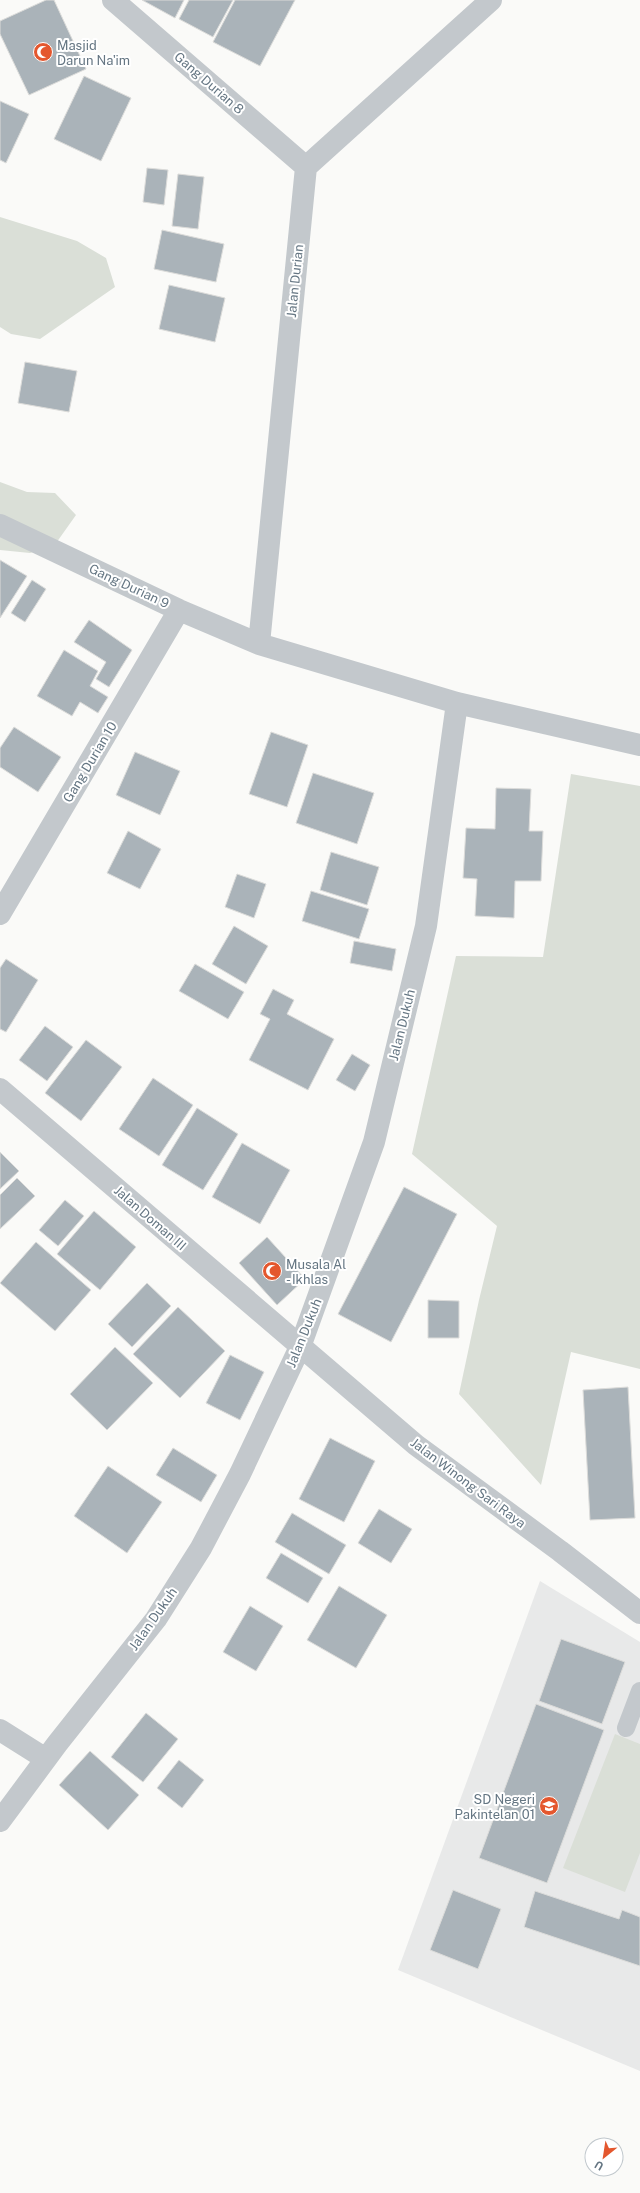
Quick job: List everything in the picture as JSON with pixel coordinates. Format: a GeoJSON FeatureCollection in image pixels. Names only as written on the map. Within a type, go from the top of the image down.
{"type":"FeatureCollection","features":[{"type":"Feature","properties":{"kind":"street","name":"Gang Durian 8"},"geometry":{"type":"LineString","coordinates":[[112,0],[306,167]]}},
{"type":"Feature","properties":{"kind":"street"},"geometry":{"type":"LineString","coordinates":[[306,167],[492,0]]}},
{"type":"Feature","properties":{"kind":"street","name":"Jalan Durian"},"geometry":{"type":"LineString","coordinates":[[259,644],[306,167]]}},
{"type":"Feature","properties":{"kind":"street","name":"Gang Durian 9"},"geometry":{"type":"LineString","coordinates":[[0,525],[179,610],[259,644],[457,703],[640,745]]}},
{"type":"Feature","properties":{"kind":"street","name":"Gang Durian 10"},"geometry":{"type":"LineString","coordinates":[[0,914],[179,610]]}},
{"type":"Feature","properties":{"kind":"street","name":"Jalan Dukuh"},"geometry":{"type":"LineString","coordinates":[[0,1821],[46,1759],[156,1619],[201,1548],[240,1474],[300,1347],[377,1126],[426,926],[457,703]]}},
{"type":"Feature","properties":{"kind":"street","name":"Jalan Doman III"},"geometry":{"type":"LineString","coordinates":[[0,1089],[300,1347]]}},
{"type":"Feature","properties":{"kind":"street","name":"Jalan Winong Sari Raya"},"geometry":{"type":"LineString","coordinates":[[300,1347],[416,1445],[560,1551],[640,1613]]}},
{"type":"Feature","properties":{"kind":"street"},"geometry":{"type":"LineString","coordinates":[[0,1730],[46,1759]]}},
{"type":"Feature","properties":{"kind":"lane"},"geometry":{"type":"LineString","coordinates":[[626,1728],[640,1691]]}},
{"type":"Feature","properties":{"kind":"shaded area"},"geometry":{"type":"Polygon","coordinates":[[[0,217],[77,241],[106,258],[115,287],[40,339],[11,334],[0,327],[0,217]]]}},
{"type":"Feature","properties":{"kind":"shaded area"},"geometry":{"type":"Polygon","coordinates":[[[0,482],[27,492],[55,493],[76,515],[54,546],[30,553],[0,550],[0,482]]]}},
{"type":"Feature","properties":{"kind":"shaded area"},"geometry":{"type":"Polygon","coordinates":[[[571,774],[640,786],[640,1369],[571,1352],[541,1485],[459,1394],[479,1300],[497,1226],[412,1154],[456,956],[543,957],[571,774]]]}},
{"type":"Feature","properties":{"kind":"shaded area","name":"SD Negeri Pakintelan 01"},"geometry":{"type":"Polygon","coordinates":[[[540,1581],[640,1642],[640,2071],[398,1970],[540,1581]]]}},
{"type":"Feature","properties":{"kind":"shaded area"},"geometry":{"type":"Polygon","coordinates":[[[615,1734],[640,1744],[640,1853],[625,1892],[563,1868],[615,1734]]]}},
{"type":"Feature","properties":{"kind":"building","name":"Masjid Darun Na'im"},"geometry":{"type":"Polygon","coordinates":[[[46,0],[54,0],[86,69],[29,95],[0,34],[0,21],[46,0]]]}},
{"type":"Feature","properties":{"kind":"building"},"geometry":{"type":"Polygon","coordinates":[[[142,0],[184,0],[175,18],[142,0]]]}},
{"type":"Feature","properties":{"kind":"building"},"geometry":{"type":"Polygon","coordinates":[[[189,0],[233,0],[213,37],[179,19],[189,0]]]}},
{"type":"Feature","properties":{"kind":"building"},"geometry":{"type":"Polygon","coordinates":[[[235,0],[295,0],[260,66],[213,42],[235,0]]]}},
{"type":"Feature","properties":{"kind":"building"},"geometry":{"type":"Polygon","coordinates":[[[84,76],[131,98],[101,161],[54,139],[84,76]]]}},
{"type":"Feature","properties":{"kind":"building"},"geometry":{"type":"Polygon","coordinates":[[[0,101],[29,114],[6,163],[0,160],[0,101]]]}},
{"type":"Feature","properties":{"kind":"building"},"geometry":{"type":"Polygon","coordinates":[[[147,168],[168,170],[164,205],[143,202],[147,168]]]}},
{"type":"Feature","properties":{"kind":"building"},"geometry":{"type":"Polygon","coordinates":[[[178,174],[204,177],[198,229],[172,226],[178,174]]]}},
{"type":"Feature","properties":{"kind":"building"},"geometry":{"type":"Polygon","coordinates":[[[162,230],[224,244],[216,282],[154,269],[162,230]]]}},
{"type":"Feature","properties":{"kind":"building"},"geometry":{"type":"Polygon","coordinates":[[[169,285],[225,298],[215,342],[159,329],[169,285]]]}},
{"type":"Feature","properties":{"kind":"building"},"geometry":{"type":"Polygon","coordinates":[[[25,362],[77,371],[69,412],[18,403],[25,362]]]}},
{"type":"Feature","properties":{"kind":"building"},"geometry":{"type":"Polygon","coordinates":[[[0,560],[27,576],[0,618],[0,560]]]}},
{"type":"Feature","properties":{"kind":"building"},"geometry":{"type":"Polygon","coordinates":[[[32,580],[46,589],[25,622],[11,613],[32,580]]]}},
{"type":"Feature","properties":{"kind":"building"},"geometry":{"type":"Polygon","coordinates":[[[89,620],[132,650],[109,687],[96,679],[106,662],[74,642],[89,620]]]}},
{"type":"Feature","properties":{"kind":"building"},"geometry":{"type":"Polygon","coordinates":[[[64,650],[98,671],[90,686],[108,697],[98,713],[80,702],[72,716],[37,696],[64,650]]]}},
{"type":"Feature","properties":{"kind":"building"},"geometry":{"type":"Polygon","coordinates":[[[14,727],[61,757],[38,792],[0,767],[0,748],[14,727]]]}},
{"type":"Feature","properties":{"kind":"building"},"geometry":{"type":"Polygon","coordinates":[[[271,732],[308,745],[287,807],[249,794],[271,732]]]}},
{"type":"Feature","properties":{"kind":"building"},"geometry":{"type":"Polygon","coordinates":[[[135,752],[180,771],[160,815],[116,795],[135,752]]]}},
{"type":"Feature","properties":{"kind":"building"},"geometry":{"type":"Polygon","coordinates":[[[313,773],[374,793],[357,844],[296,823],[313,773]]]}},
{"type":"Feature","properties":{"kind":"building"},"geometry":{"type":"Polygon","coordinates":[[[496,788],[531,789],[529,831],[543,831],[541,881],[515,881],[514,918],[475,916],[477,879],[463,878],[466,828],[495,829],[496,788]]]}},
{"type":"Feature","properties":{"kind":"building"},"geometry":{"type":"Polygon","coordinates":[[[128,831],[161,849],[140,889],[107,873],[128,831]]]}},
{"type":"Feature","properties":{"kind":"building"},"geometry":{"type":"Polygon","coordinates":[[[331,852],[379,867],[367,905],[320,890],[331,852]]]}},
{"type":"Feature","properties":{"kind":"building"},"geometry":{"type":"Polygon","coordinates":[[[237,874],[266,884],[254,918],[225,907],[237,874]]]}},
{"type":"Feature","properties":{"kind":"building"},"geometry":{"type":"Polygon","coordinates":[[[311,891],[369,909],[359,939],[302,921],[311,891]]]}},
{"type":"Feature","properties":{"kind":"building"},"geometry":{"type":"Polygon","coordinates":[[[234,926],[268,946],[246,984],[212,964],[234,926]]]}},
{"type":"Feature","properties":{"kind":"building"},"geometry":{"type":"Polygon","coordinates":[[[354,941],[396,949],[392,971],[350,963],[354,941]]]}},
{"type":"Feature","properties":{"kind":"building"},"geometry":{"type":"Polygon","coordinates":[[[6,959],[38,980],[6,1032],[0,1029],[0,968],[6,959]]]}},
{"type":"Feature","properties":{"kind":"building"},"geometry":{"type":"Polygon","coordinates":[[[195,964],[244,992],[228,1019],[179,991],[195,964]]]}},
{"type":"Feature","properties":{"kind":"building"},"geometry":{"type":"Polygon","coordinates":[[[273,989],[294,1000],[287,1014],[334,1039],[308,1090],[249,1060],[270,1019],[260,1014],[273,989]]]}},
{"type":"Feature","properties":{"kind":"building"},"geometry":{"type":"Polygon","coordinates":[[[45,1026],[73,1047],[47,1081],[19,1060],[45,1026]]]}},
{"type":"Feature","properties":{"kind":"building"},"geometry":{"type":"Polygon","coordinates":[[[86,1040],[122,1067],[81,1121],[45,1093],[86,1040]]]}},
{"type":"Feature","properties":{"kind":"building"},"geometry":{"type":"Polygon","coordinates":[[[352,1054],[370,1065],[355,1091],[336,1080],[352,1054]]]}},
{"type":"Feature","properties":{"kind":"building"},"geometry":{"type":"Polygon","coordinates":[[[153,1078],[193,1105],[159,1156],[119,1129],[153,1078]]]}},
{"type":"Feature","properties":{"kind":"building"},"geometry":{"type":"Polygon","coordinates":[[[197,1108],[238,1134],[203,1190],[162,1165],[197,1108]]]}},
{"type":"Feature","properties":{"kind":"building"},"geometry":{"type":"Polygon","coordinates":[[[242,1143],[290,1170],[260,1224],[212,1197],[242,1143]]]}},
{"type":"Feature","properties":{"kind":"building"},"geometry":{"type":"Polygon","coordinates":[[[0,1152],[19,1171],[0,1189],[0,1152]]]}},
{"type":"Feature","properties":{"kind":"building"},"geometry":{"type":"Polygon","coordinates":[[[17,1178],[35,1196],[0,1229],[0,1195],[17,1178]]]}},
{"type":"Feature","properties":{"kind":"building"},"geometry":{"type":"Polygon","coordinates":[[[404,1187],[457,1214],[391,1342],[338,1314],[404,1187]]]}},
{"type":"Feature","properties":{"kind":"building"},"geometry":{"type":"Polygon","coordinates":[[[65,1200],[84,1216],[58,1246],[39,1230],[65,1200]]]}},
{"type":"Feature","properties":{"kind":"building"},"geometry":{"type":"Polygon","coordinates":[[[94,1211],[136,1247],[100,1290],[57,1254],[94,1211]]]}},
{"type":"Feature","properties":{"kind":"building","name":"Musala Al - Ikhlas"},"geometry":{"type":"Polygon","coordinates":[[[267,1237],[305,1279],[277,1305],[239,1263],[267,1237]]]}},
{"type":"Feature","properties":{"kind":"building"},"geometry":{"type":"Polygon","coordinates":[[[36,1242],[91,1290],[55,1331],[0,1283],[36,1242]]]}},
{"type":"Feature","properties":{"kind":"building"},"geometry":{"type":"Polygon","coordinates":[[[147,1283],[171,1306],[132,1347],[108,1324],[147,1283]]]}},
{"type":"Feature","properties":{"kind":"building"},"geometry":{"type":"Polygon","coordinates":[[[428,1300],[459,1301],[459,1338],[428,1338],[428,1300]]]}},
{"type":"Feature","properties":{"kind":"building"},"geometry":{"type":"Polygon","coordinates":[[[178,1307],[225,1351],[180,1398],[133,1354],[178,1307]]]}},
{"type":"Feature","properties":{"kind":"building"},"geometry":{"type":"Polygon","coordinates":[[[115,1347],[153,1383],[107,1430],[70,1394],[115,1347]]]}},
{"type":"Feature","properties":{"kind":"building"},"geometry":{"type":"Polygon","coordinates":[[[230,1355],[264,1372],[240,1420],[206,1403],[230,1355]]]}},
{"type":"Feature","properties":{"kind":"building"},"geometry":{"type":"Polygon","coordinates":[[[628,1387],[635,1518],[590,1520],[583,1390],[628,1387]]]}},
{"type":"Feature","properties":{"kind":"building"},"geometry":{"type":"Polygon","coordinates":[[[330,1438],[375,1461],[344,1522],[299,1499],[330,1438]]]}},
{"type":"Feature","properties":{"kind":"building"},"geometry":{"type":"Polygon","coordinates":[[[173,1448],[217,1475],[201,1502],[156,1475],[173,1448]]]}},
{"type":"Feature","properties":{"kind":"building"},"geometry":{"type":"Polygon","coordinates":[[[108,1466],[162,1502],[127,1553],[74,1516],[108,1466]]]}},
{"type":"Feature","properties":{"kind":"building"},"geometry":{"type":"Polygon","coordinates":[[[379,1509],[412,1529],[391,1563],[358,1543],[379,1509]]]}},
{"type":"Feature","properties":{"kind":"building"},"geometry":{"type":"Polygon","coordinates":[[[292,1513],[346,1545],[329,1574],[275,1542],[292,1513]]]}},
{"type":"Feature","properties":{"kind":"building"},"geometry":{"type":"Polygon","coordinates":[[[281,1553],[323,1578],[308,1603],[266,1578],[281,1553]]]}},
{"type":"Feature","properties":{"kind":"building"},"geometry":{"type":"Polygon","coordinates":[[[339,1586],[387,1615],[356,1668],[307,1640],[339,1586]]]}},
{"type":"Feature","properties":{"kind":"building"},"geometry":{"type":"Polygon","coordinates":[[[250,1606],[283,1626],[256,1671],[223,1652],[250,1606]]]}},
{"type":"Feature","properties":{"kind":"building"},"geometry":{"type":"Polygon","coordinates":[[[561,1639],[625,1662],[602,1724],[539,1701],[561,1639]]]}},
{"type":"Feature","properties":{"kind":"building"},"geometry":{"type":"Polygon","coordinates":[[[536,1704],[604,1730],[547,1883],[479,1858],[536,1704]]]}},
{"type":"Feature","properties":{"kind":"building"},"geometry":{"type":"Polygon","coordinates":[[[146,1713],[178,1739],[143,1782],[111,1757],[146,1713]]]}},
{"type":"Feature","properties":{"kind":"building"},"geometry":{"type":"Polygon","coordinates":[[[90,1751],[139,1795],[108,1830],[59,1785],[90,1751]]]}},
{"type":"Feature","properties":{"kind":"building"},"geometry":{"type":"Polygon","coordinates":[[[179,1760],[204,1780],[182,1808],[157,1788],[179,1760]]]}},
{"type":"Feature","properties":{"kind":"building"},"geometry":{"type":"Polygon","coordinates":[[[453,1890],[501,1909],[478,1969],[430,1950],[453,1890]]]}},
{"type":"Feature","properties":{"kind":"building"},"geometry":{"type":"Polygon","coordinates":[[[535,1891],[619,1919],[622,1910],[640,1917],[640,1966],[524,1927],[535,1891]]]}},
{"type":"Feature","properties":{"kind":"place","name":"Masjid Darun Na'im"},"geometry":{"type":"Point","coordinates":[43,52]}},
{"type":"Feature","properties":{"kind":"place","name":"Musala Al - Ikhlas"},"geometry":{"type":"Point","coordinates":[272,1271]}},
{"type":"Feature","properties":{"kind":"place","name":"SD Negeri Pakintelan 01"},"geometry":{"type":"Point","coordinates":[549,1806]}}]}
